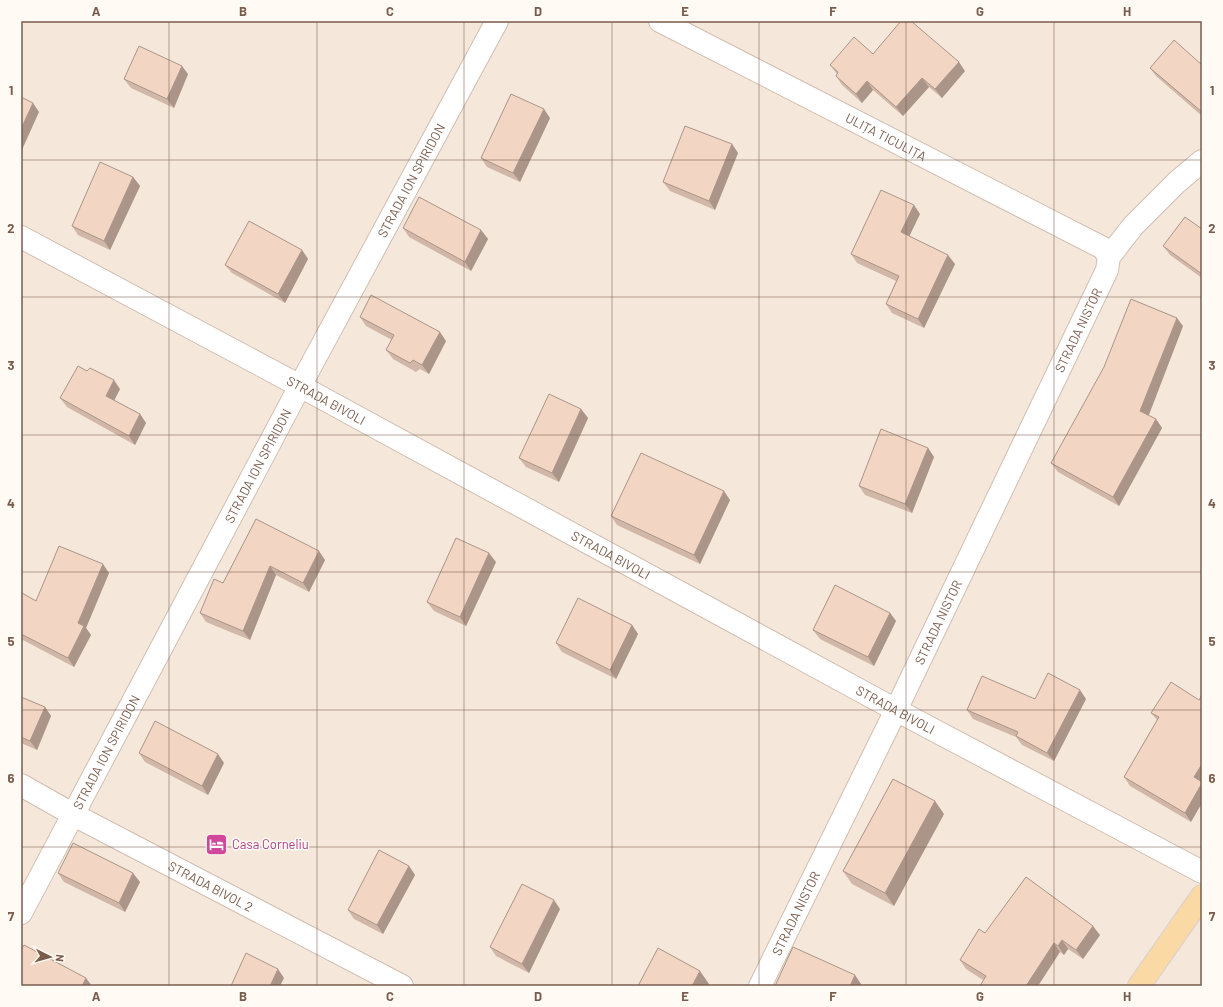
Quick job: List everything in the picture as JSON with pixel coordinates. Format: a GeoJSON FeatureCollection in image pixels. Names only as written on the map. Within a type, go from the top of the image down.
{"type":"FeatureCollection","features":[{"type":"Feature","properties":{"kind":"main road"},"geometry":{"type":"LineString","coordinates":[[1139,986],[1202,896]]}},
{"type":"Feature","properties":{"kind":"street","name":"STRADA ION SPIRIDON"},"geometry":{"type":"LineString","coordinates":[[21,913],[300,386],[497,21]]}},
{"type":"Feature","properties":{"kind":"street","name":"ULIȚA TICULIȚA"},"geometry":{"type":"LineString","coordinates":[[660,21],[1103,248],[1109,257]]}},
{"type":"Feature","properties":{"kind":"street"},"geometry":{"type":"LineString","coordinates":[[1109,257],[1133,226],[1177,182],[1202,161]]}},
{"type":"Feature","properties":{"kind":"street","name":"STRADA BIVOLI"},"geometry":{"type":"LineString","coordinates":[[21,237],[300,386],[896,710],[1202,872]]}},
{"type":"Feature","properties":{"kind":"street","name":"STRADA NISTOR"},"geometry":{"type":"LineString","coordinates":[[760,986],[896,710],[1107,270],[1109,257]]}},
{"type":"Feature","properties":{"kind":"street","name":"STRADA BIVOL 2"},"geometry":{"type":"LineString","coordinates":[[21,785],[74,815],[402,986]]}},
{"type":"Feature","properties":{"kind":"shaded area"},"geometry":{"type":"Polygon","coordinates":[[[21,21],[1202,21],[1202,986],[21,986],[21,21]]]}},
{"type":"Feature","properties":{"kind":"building"},"geometry":{"type":"Polygon","coordinates":[[[901,21],[911,21],[959,62],[935,89],[922,78],[896,107],[867,81],[856,94],[836,76],[838,72],[830,65],[854,37],[873,54],[901,21]]]}},
{"type":"Feature","properties":{"kind":"building"},"geometry":{"type":"Polygon","coordinates":[[[1174,40],[1202,65],[1202,112],[1150,68],[1174,40]]]}},
{"type":"Feature","properties":{"kind":"building"},"geometry":{"type":"Polygon","coordinates":[[[139,46],[182,66],[167,99],[124,79],[139,46]]]}},
{"type":"Feature","properties":{"kind":"building"},"geometry":{"type":"Polygon","coordinates":[[[511,94],[544,109],[513,173],[481,158],[511,94]]]}},
{"type":"Feature","properties":{"kind":"building"},"geometry":{"type":"Polygon","coordinates":[[[21,97],[33,103],[21,129],[21,97]]]}},
{"type":"Feature","properties":{"kind":"building"},"geometry":{"type":"Polygon","coordinates":[[[685,126],[732,144],[709,201],[663,182],[685,126]]]}},
{"type":"Feature","properties":{"kind":"building"},"geometry":{"type":"Polygon","coordinates":[[[100,162],[133,177],[104,241],[72,226],[100,162]]]}},
{"type":"Feature","properties":{"kind":"building"},"geometry":{"type":"Polygon","coordinates":[[[881,190],[914,205],[901,232],[948,255],[918,319],[886,304],[899,276],[851,254],[881,190]]]}},
{"type":"Feature","properties":{"kind":"building"},"geometry":{"type":"Polygon","coordinates":[[[419,197],[481,230],[465,262],[403,228],[419,197]]]}},
{"type":"Feature","properties":{"kind":"building"},"geometry":{"type":"Polygon","coordinates":[[[1185,217],[1202,229],[1202,274],[1163,246],[1185,217]]]}},
{"type":"Feature","properties":{"kind":"building"},"geometry":{"type":"Polygon","coordinates":[[[249,221],[302,250],[278,294],[225,265],[249,221]]]}},
{"type":"Feature","properties":{"kind":"building"},"geometry":{"type":"Polygon","coordinates":[[[371,295],[440,332],[422,365],[413,360],[410,363],[386,350],[394,335],[360,317],[371,295]]]}},
{"type":"Feature","properties":{"kind":"building"},"geometry":{"type":"Polygon","coordinates":[[[1131,299],[1177,318],[1140,411],[1156,419],[1113,497],[1051,463],[1104,367],[1131,299]]]}},
{"type":"Feature","properties":{"kind":"building"},"geometry":{"type":"Polygon","coordinates":[[[78,366],[87,371],[90,368],[114,380],[106,396],[140,414],[129,436],[60,398],[78,366]]]}},
{"type":"Feature","properties":{"kind":"building"},"geometry":{"type":"Polygon","coordinates":[[[549,394],[581,409],[552,473],[519,458],[549,394]]]}},
{"type":"Feature","properties":{"kind":"building"},"geometry":{"type":"Polygon","coordinates":[[[881,429],[928,448],[905,504],[859,486],[881,429]]]}},
{"type":"Feature","properties":{"kind":"building"},"geometry":{"type":"Polygon","coordinates":[[[641,453],[724,491],[694,555],[611,516],[641,453]]]}},
{"type":"Feature","properties":{"kind":"building"},"geometry":{"type":"Polygon","coordinates":[[[256,519],[319,551],[303,583],[270,566],[243,631],[200,613],[214,579],[223,583],[256,519]]]}},
{"type":"Feature","properties":{"kind":"building"},"geometry":{"type":"Polygon","coordinates":[[[456,538],[489,553],[460,617],[427,602],[456,538]]]}},
{"type":"Feature","properties":{"kind":"building"},"geometry":{"type":"Polygon","coordinates":[[[59,546],[103,564],[78,623],[84,626],[68,658],[21,634],[21,595],[22,593],[36,601],[59,546]]]}},
{"type":"Feature","properties":{"kind":"building"},"geometry":{"type":"Polygon","coordinates":[[[835,585],[890,613],[868,657],[813,630],[835,585]]]}},
{"type":"Feature","properties":{"kind":"building"},"geometry":{"type":"Polygon","coordinates":[[[578,598],[632,625],[610,670],[556,643],[578,598]]]}},
{"type":"Feature","properties":{"kind":"building"},"geometry":{"type":"Polygon","coordinates":[[[1048,673],[1080,690],[1047,753],[1016,736],[1018,732],[967,710],[982,676],[1035,699],[1048,673]]]}},
{"type":"Feature","properties":{"kind":"building"},"geometry":{"type":"Polygon","coordinates":[[[1171,682],[1199,700],[1202,695],[1202,764],[1194,777],[1202,783],[1185,813],[1124,777],[1159,717],[1151,713],[1171,682]]]}},
{"type":"Feature","properties":{"kind":"building"},"geometry":{"type":"Polygon","coordinates":[[[21,697],[45,707],[30,741],[21,737],[21,697]]]}},
{"type":"Feature","properties":{"kind":"building"},"geometry":{"type":"Polygon","coordinates":[[[155,721],[218,754],[202,786],[139,753],[155,721]]]}},
{"type":"Feature","properties":{"kind":"building"},"geometry":{"type":"Polygon","coordinates":[[[893,779],[935,801],[885,893],[843,871],[893,779]]]}},
{"type":"Feature","properties":{"kind":"building"},"geometry":{"type":"Polygon","coordinates":[[[73,843],[133,873],[119,903],[58,873],[73,843]]]}},
{"type":"Feature","properties":{"kind":"building"},"geometry":{"type":"Polygon","coordinates":[[[379,850],[409,866],[377,925],[348,910],[379,850]]]}},
{"type":"Feature","properties":{"kind":"building"},"geometry":{"type":"Polygon","coordinates":[[[1026,877],[1093,926],[1076,950],[1062,940],[1058,946],[1054,943],[1026,986],[980,986],[986,976],[960,960],[979,929],[985,933],[1026,877]]]}},
{"type":"Feature","properties":{"kind":"building"},"geometry":{"type":"Polygon","coordinates":[[[522,884],[554,900],[522,964],[490,947],[522,884]]]}},
{"type":"Feature","properties":{"kind":"building"},"geometry":{"type":"Polygon","coordinates":[[[24,945],[86,978],[82,986],[24,986],[21,984],[21,950],[24,945]]]}},
{"type":"Feature","properties":{"kind":"building"},"geometry":{"type":"Polygon","coordinates":[[[793,947],[855,975],[850,986],[775,986],[793,947]]]}},
{"type":"Feature","properties":{"kind":"building"},"geometry":{"type":"Polygon","coordinates":[[[658,948],[700,971],[692,986],[638,986],[658,948]]]}},
{"type":"Feature","properties":{"kind":"building"},"geometry":{"type":"Polygon","coordinates":[[[246,953],[278,969],[270,986],[231,986],[246,953]]]}},
{"type":"Feature","properties":{"kind":"place","name":"Casa Corneliu"},"geometry":{"type":"Point","coordinates":[216,844]}}]}
